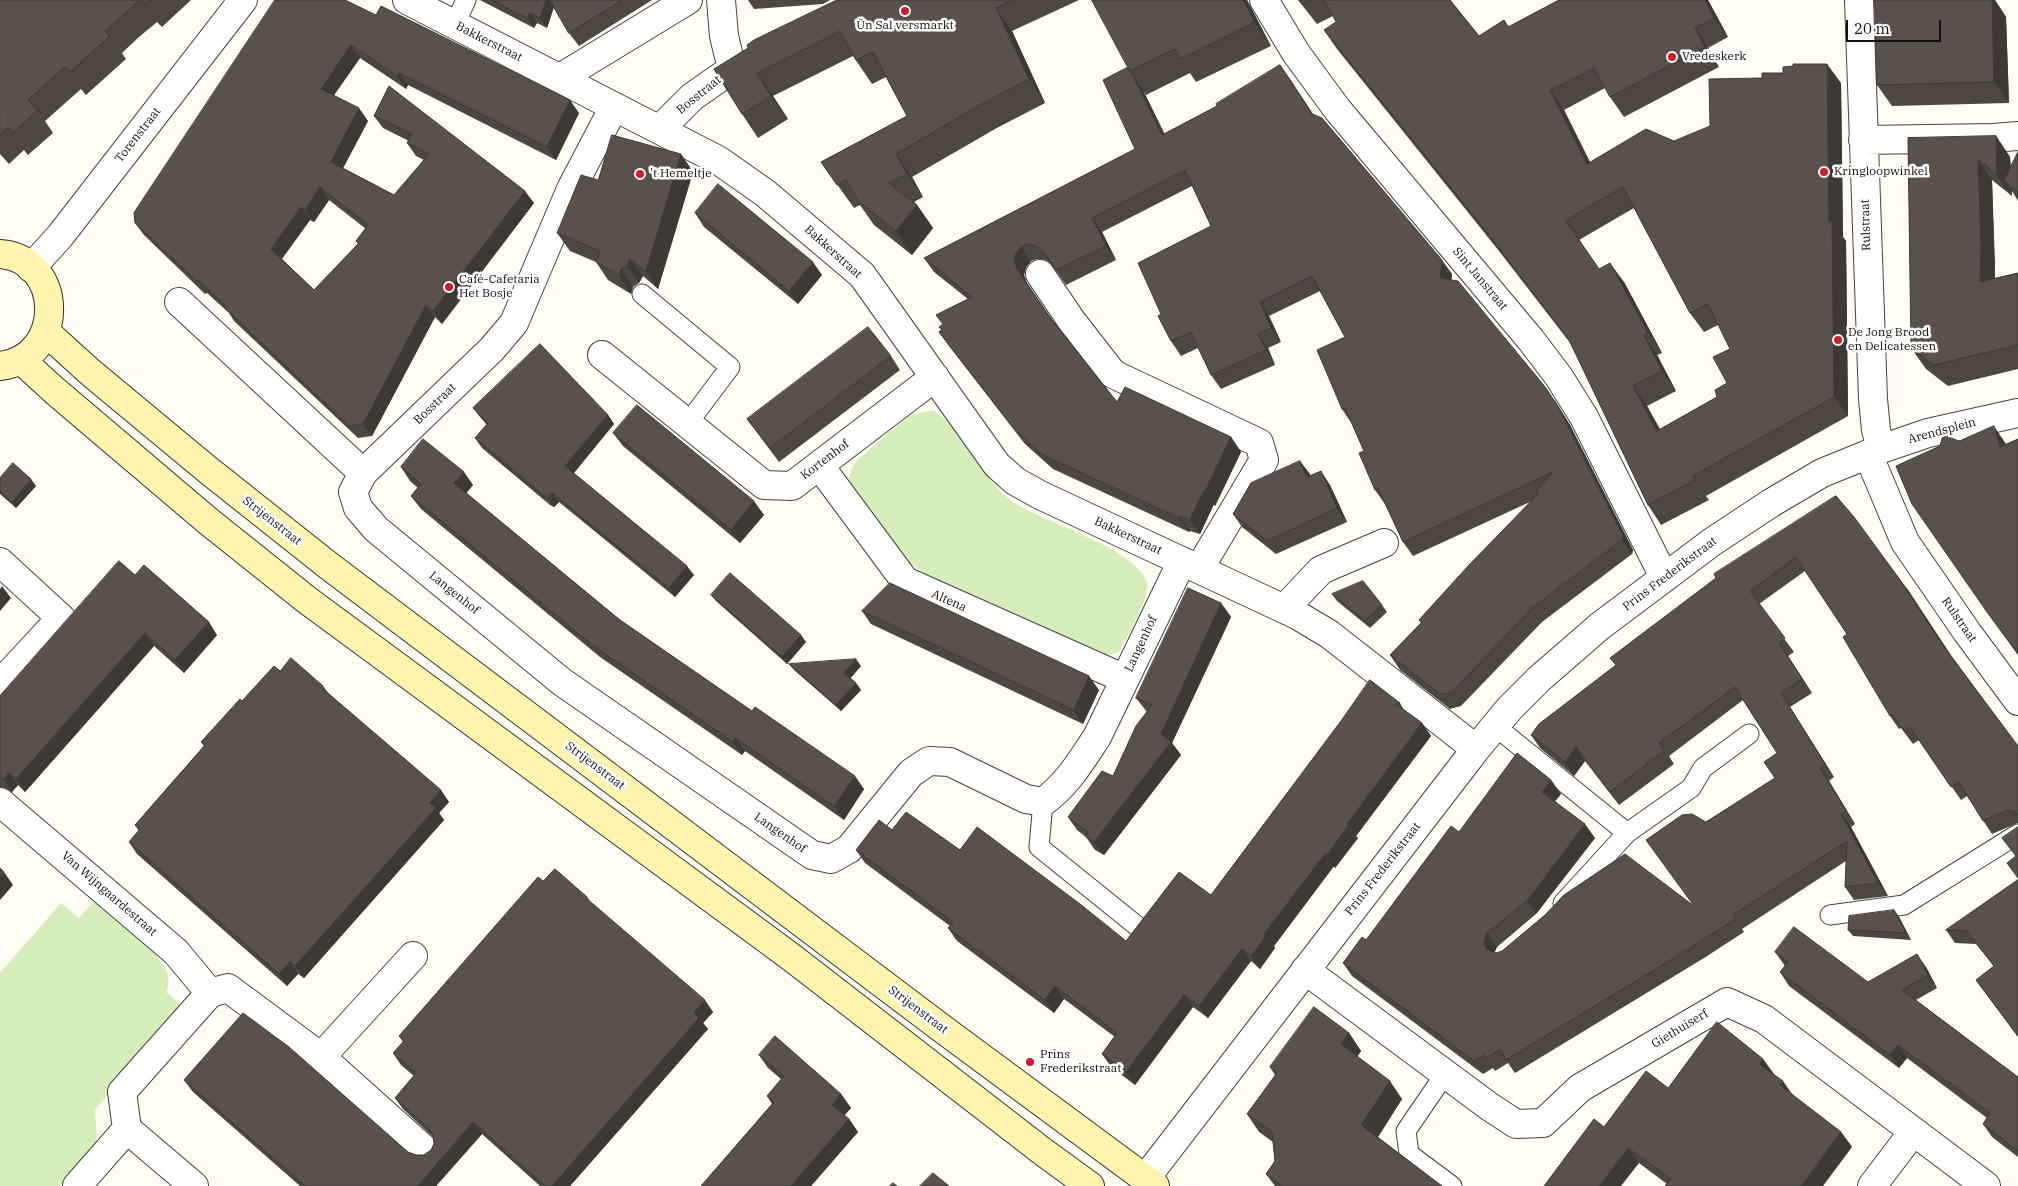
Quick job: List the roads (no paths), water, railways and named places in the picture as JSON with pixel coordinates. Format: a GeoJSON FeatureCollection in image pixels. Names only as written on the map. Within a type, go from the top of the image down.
{"type":"FeatureCollection","features":[{"type":"Feature","properties":{"kind":"street","name":"Torenstraat"},"geometry":{"type":"LineString","coordinates":[[32,268],[60,236],[243,0]]}},
{"type":"Feature","properties":{"kind":"street","name":"Bakkerstraat"},"geometry":{"type":"LineString","coordinates":[[407,0],[718,160],[765,193],[862,275],[997,465],[1015,481],[1040,495],[1284,609],[1329,634],[1476,749]]}},
{"type":"Feature","properties":{"kind":"street"},"geometry":{"type":"LineString","coordinates":[[560,78],[688,0]]}},
{"type":"Feature","properties":{"kind":"street","name":"Bosstraat"},"geometry":{"type":"LineString","coordinates":[[660,129],[692,97],[732,69],[724,36],[721,0]]}},
{"type":"Feature","properties":{"kind":"street","name":"Sint Janstraat"},"geometry":{"type":"LineString","coordinates":[[1264,0],[1296,53],[1337,109],[1559,376],[1584,417],[1664,577]]}},
{"type":"Feature","properties":{"kind":"street","name":"Rulstraat"},"geometry":{"type":"LineString","coordinates":[[1859,0],[1873,399],[1876,430],[1874,451],[1905,542],[1967,632],[2018,701]]}},
{"type":"Feature","properties":{"kind":"street"},"geometry":{"type":"LineString","coordinates":[[732,69],[755,54]]}},
{"type":"Feature","properties":{"kind":"street","name":"Bosstraat"},"geometry":{"type":"LineString","coordinates":[[363,473],[492,348],[514,323],[571,189],[614,107]]}},
{"type":"Feature","properties":{"kind":"street"},"geometry":{"type":"LineString","coordinates":[[1863,140],[2018,136]]}},
{"type":"Feature","properties":{"kind":"street"},"geometry":{"type":"LineString","coordinates":[[0,254],[19,259],[32,268],[43,281],[49,298],[50,315],[46,332],[36,348],[10,363],[55,391],[208,521],[307,600],[791,957],[1090,1186]]}},
{"type":"Feature","properties":{"kind":"street"},"geometry":{"type":"LineString","coordinates":[[1040,274],[1071,320],[1114,374],[1259,443],[1264,460],[1190,565]]}},
{"type":"Feature","properties":{"kind":"street"},"geometry":{"type":"LineString","coordinates":[[178,302],[363,473]]}},
{"type":"Feature","properties":{"kind":"street","name":"Strijenstraat"},"geometry":{"type":"LineString","coordinates":[[46,332],[90,372],[208,470],[329,566],[1147,1184]]}},
{"type":"Feature","properties":{"kind":"street","name":"Kortenhof"},"geometry":{"type":"LineString","coordinates":[[602,355],[764,485],[792,486],[935,377]]}},
{"type":"Feature","properties":{"kind":"street","name":"Arendsplein"},"geometry":{"type":"LineString","coordinates":[[1874,451],[1928,433],[2018,413]]}},
{"type":"Feature","properties":{"kind":"street","name":"Prins Frederikstraat"},"geometry":{"type":"LineString","coordinates":[[1147,1184],[1305,970],[1476,749],[1539,679],[1600,626],[1712,542],[1822,473],[1874,451]]}},
{"type":"Feature","properties":{"kind":"street","name":"Altena"},"geometry":{"type":"LineString","coordinates":[[819,465],[905,581],[1125,679]]}},
{"type":"Feature","properties":{"kind":"street","name":"Langenhof"},"geometry":{"type":"LineString","coordinates":[[363,473],[353,492],[358,508],[376,529],[562,682],[812,855],[831,859],[849,849],[911,773],[929,761],[950,762],[1026,799],[1043,802],[1059,791],[1082,761],[1097,737],[1125,679],[1190,565]]}},
{"type":"Feature","properties":{"kind":"street"},"geometry":{"type":"LineString","coordinates":[[1284,609],[1321,570],[1384,543]]}},
{"type":"Feature","properties":{"kind":"street"},"geometry":{"type":"LineString","coordinates":[[0,562],[61,618],[0,684]]}},
{"type":"Feature","properties":{"kind":"street","name":"Van Wijngaardestraat"},"geometry":{"type":"LineString","coordinates":[[0,802],[176,952],[210,993]]}},
{"type":"Feature","properties":{"kind":"street"},"geometry":{"type":"LineString","coordinates":[[320,1057],[413,956]]}},
{"type":"Feature","properties":{"kind":"street","name":"Giethuiserf"},"geometry":{"type":"LineString","coordinates":[[1305,970],[1490,1108],[1516,1124],[1544,1123],[1580,1088],[1727,1002],[1764,1019],[1986,1186]]}},
{"type":"Feature","properties":{"kind":"street"},"geometry":{"type":"LineString","coordinates":[[194,1186],[127,1129],[122,1092],[210,993],[228,988],[320,1057],[427,1152]]}},
{"type":"Feature","properties":{"kind":"street"},"geometry":{"type":"LineString","coordinates":[[77,1186],[127,1129]]}},
{"type":"Feature","properties":{"kind":"street"},"geometry":{"type":"LineString","coordinates":[[1872,1186],[1913,1132]]}},
{"type":"Feature","properties":{"kind":"lane"},"geometry":{"type":"LineString","coordinates":[[455,24],[466,0]]}},
{"type":"Feature","properties":{"kind":"lane"},"geometry":{"type":"LineString","coordinates":[[642,294],[730,367],[688,423]]}},
{"type":"Feature","properties":{"kind":"lane"},"geometry":{"type":"LineString","coordinates":[[1495,726],[1626,833]]}},
{"type":"Feature","properties":{"kind":"lane"},"geometry":{"type":"LineString","coordinates":[[1553,913],[1626,833],[1691,788],[1703,768],[1749,734]]}},
{"type":"Feature","properties":{"kind":"lane"},"geometry":{"type":"LineString","coordinates":[[1043,802],[1039,847],[1137,926]]}},
{"type":"Feature","properties":{"kind":"lane"},"geometry":{"type":"LineString","coordinates":[[1830,915],[1904,905],[2018,834]]}},
{"type":"Feature","properties":{"kind":"lane"},"geometry":{"type":"LineString","coordinates":[[1445,1074],[1406,1131],[1410,1154],[1452,1186]]}},
{"type":"Feature","properties":{"kind":"place","name":"Ün Sal versmarkt"},"geometry":{"type":"Point","coordinates":[905,11]}},
{"type":"Feature","properties":{"kind":"place","name":"Vredeskerk"},"geometry":{"type":"Point","coordinates":[1672,57]}},
{"type":"Feature","properties":{"kind":"place","name":"Kringloopwinkel"},"geometry":{"type":"Point","coordinates":[1824,172]}},
{"type":"Feature","properties":{"kind":"place","name":"'t Hemeltje"},"geometry":{"type":"Point","coordinates":[640,174]}},
{"type":"Feature","properties":{"kind":"place","name":"Café-Cafetaria Het Bosje"},"geometry":{"type":"Point","coordinates":[449,287]}},
{"type":"Feature","properties":{"kind":"place","name":"De Jong Brood en Delicatessen"},"geometry":{"type":"Point","coordinates":[1838,340]}},
{"type":"Feature","properties":{"kind":"place","name":"Prins Frederikstraat"},"geometry":{"type":"Point","coordinates":[1030,1062]}}]}
